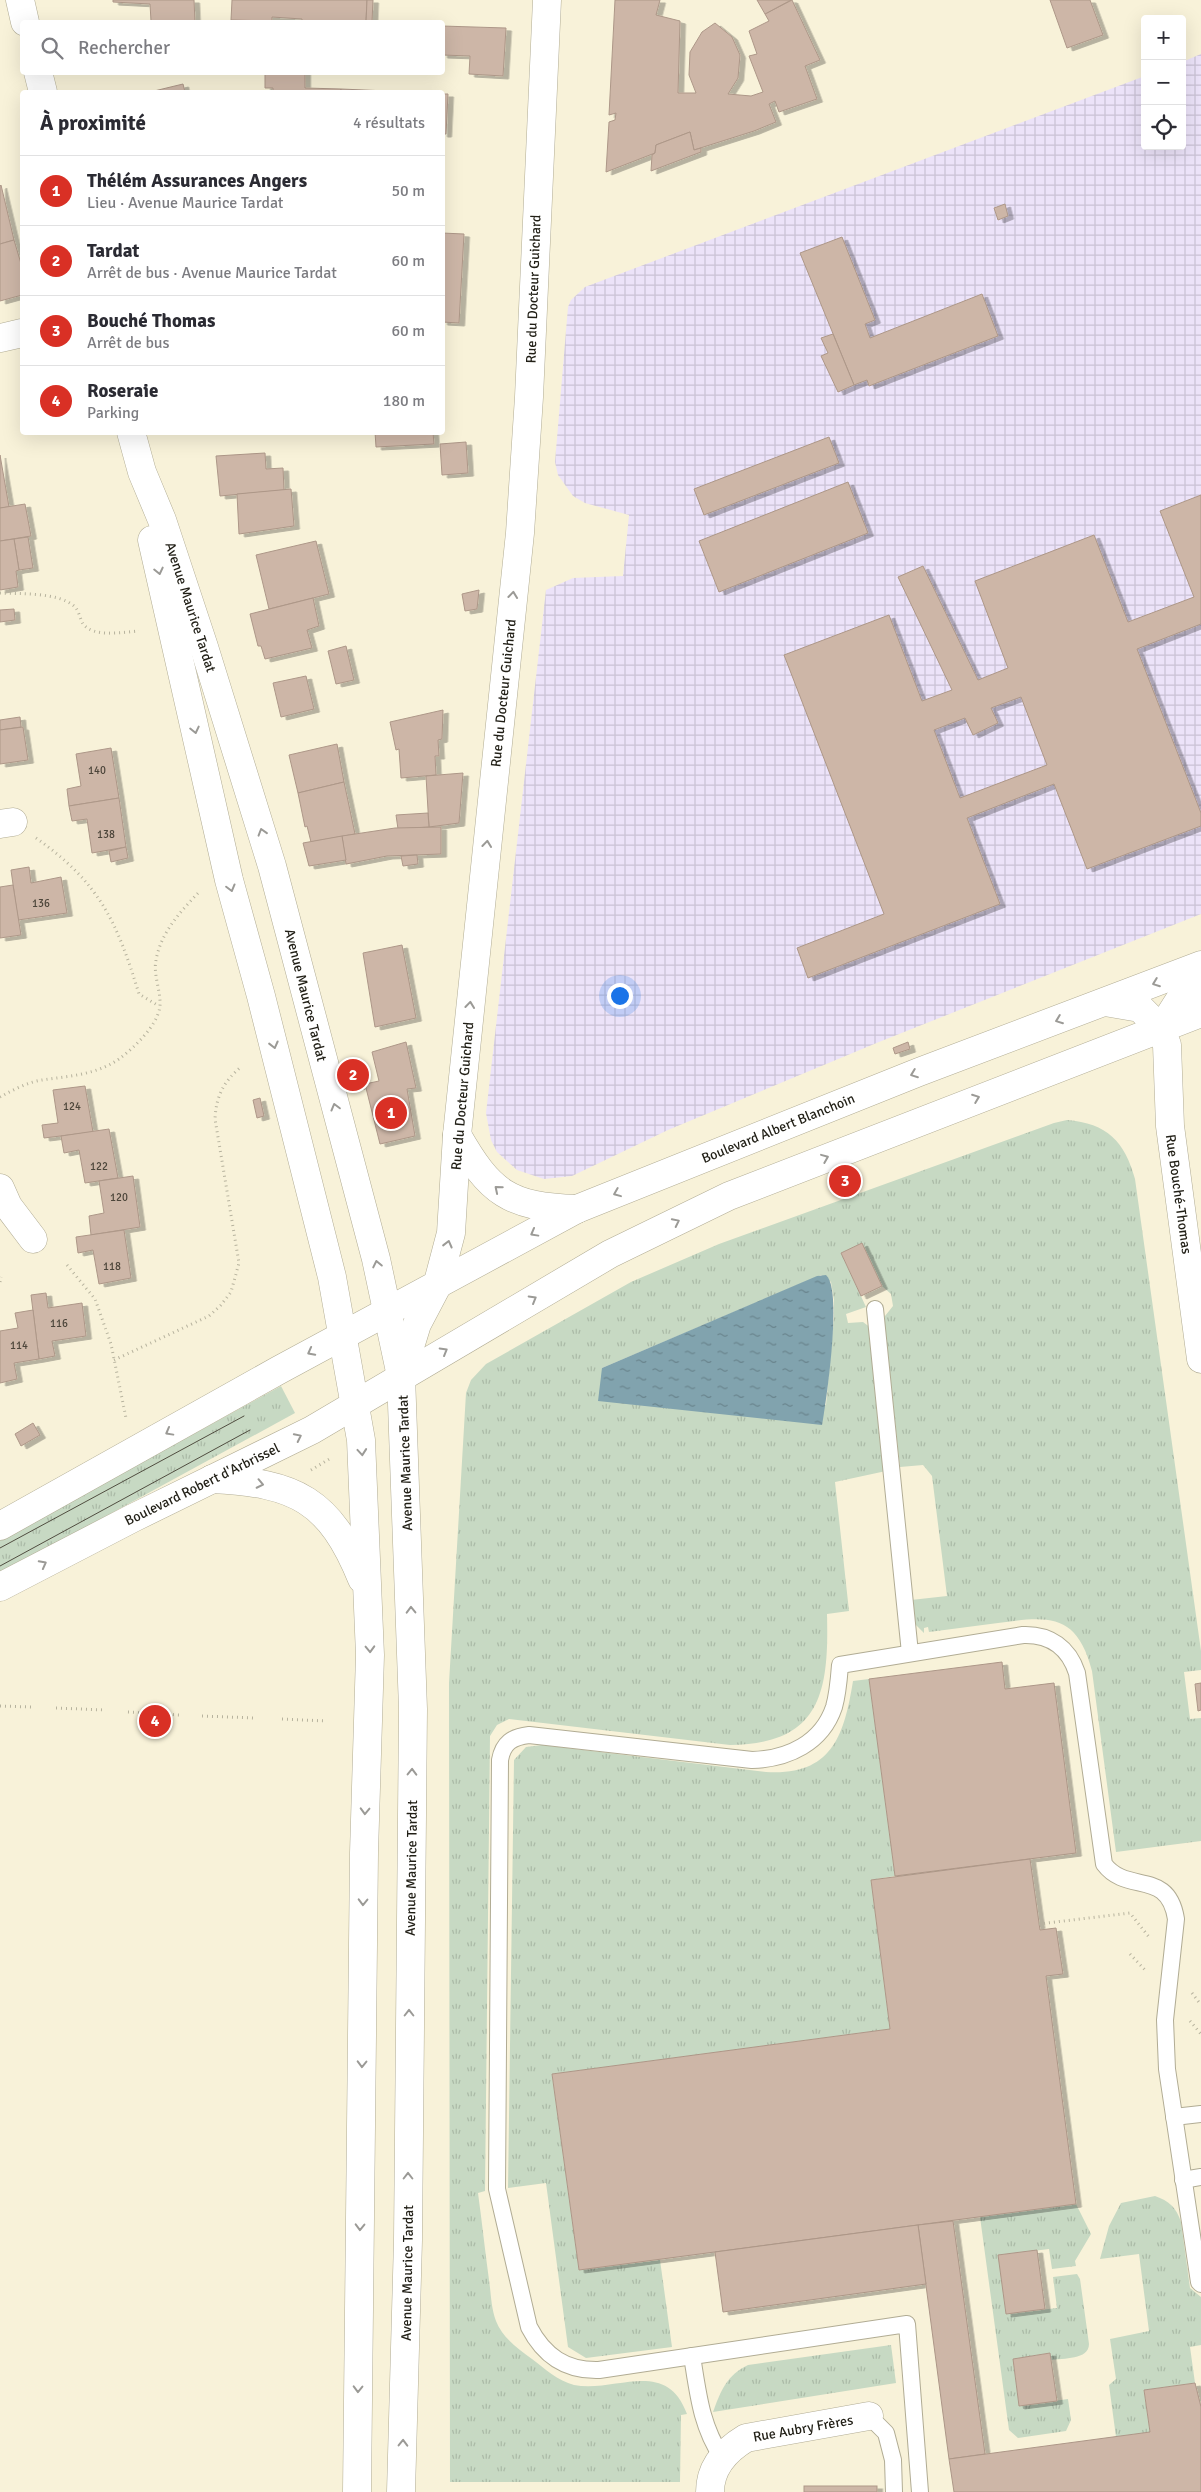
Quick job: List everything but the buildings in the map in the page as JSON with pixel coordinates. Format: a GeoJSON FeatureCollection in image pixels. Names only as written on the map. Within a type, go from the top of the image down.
{"type":"FeatureCollection","features":[{"type":"Feature","properties":{"kind":"street"},"geometry":{"type":"LineString","coordinates":[[20,0],[25,20]]}},
{"type":"Feature","properties":{"kind":"street","name":"Rue du Docteur Guichard"},"geometry":{"type":"LineString","coordinates":[[402,1376],[417,1324],[437,1286],[451,1233],[457,1135],[520,533],[529,397],[547,0]]}},
{"type":"Feature","properties":{"kind":"street"},"geometry":{"type":"LineString","coordinates":[[39,75],[42,90]]}},
{"type":"Feature","properties":{"kind":"street"},"geometry":{"type":"LineString","coordinates":[[0,338],[20,333]]}},
{"type":"Feature","properties":{"kind":"street","name":"Avenue Maurice Tardat"},"geometry":{"type":"LineString","coordinates":[[132,435],[142,472],[162,520],[198,629],[272,866],[379,1316],[402,1376],[413,1709],[408,2240],[401,2492]]}},
{"type":"Feature","properties":{"kind":"street","name":"Avenue Maurice Tardat"},"geometry":{"type":"LineString","coordinates":[[142,472],[148,522],[229,880],[332,1277],[361,1440],[370,1655],[364,1853],[357,2492]]}},
{"type":"Feature","properties":{"kind":"street","name":"Boulevard Albert Blanchoin"},"geometry":{"type":"LineString","coordinates":[[379,1316],[577,1209],[919,1072],[1201,965]]}},
{"type":"Feature","properties":{"kind":"street"},"geometry":{"type":"LineString","coordinates":[[1161,1029],[1182,996],[1201,985]]}},
{"type":"Feature","properties":{"kind":"street"},"geometry":{"type":"LineString","coordinates":[[1105,1002],[1140,1008],[1161,1029]]}},
{"type":"Feature","properties":{"kind":"street"},"geometry":{"type":"LineString","coordinates":[[402,1376],[610,1254],[729,1196],[1026,1079],[1201,1013]]}},
{"type":"Feature","properties":{"kind":"street","name":"Rue Bouché-Thomas"},"geometry":{"type":"LineString","coordinates":[[1161,1029],[1167,1045],[1170,1126],[1201,1359]]}},
{"type":"Feature","properties":{"kind":"street"},"geometry":{"type":"LineString","coordinates":[[457,1135],[479,1170],[499,1192],[517,1200],[540,1206],[577,1209]]}},
{"type":"Feature","properties":{"kind":"street"},"geometry":{"type":"LineString","coordinates":[[0,1188],[8,1206],[33,1239]]}},
{"type":"Feature","properties":{"kind":"street"},"geometry":{"type":"LineString","coordinates":[[0,1526],[379,1316]]}},
{"type":"Feature","properties":{"kind":"street","name":"Boulevard Robert d'Arbrissel"},"geometry":{"type":"LineString","coordinates":[[0,1587],[212,1478],[312,1430],[402,1376]]}},
{"type":"Feature","properties":{"kind":"street"},"geometry":{"type":"LineString","coordinates":[[212,1478],[270,1486],[296,1494],[313,1504],[328,1517],[341,1534],[367,1591]]}},
{"type":"Feature","properties":{"kind":"street","name":"Rue Aubry Frères"},"geometry":{"type":"LineString","coordinates":[[710,2492],[714,2470],[722,2457],[733,2446],[746,2438],[869,2416]]}},
{"type":"Feature","properties":{"kind":"lane"},"geometry":{"type":"LineString","coordinates":[[874,1309],[910,1653]]}},
{"type":"Feature","properties":{"kind":"lane"},"geometry":{"type":"LineString","coordinates":[[920,2492],[907,2324],[586,2371],[572,2368],[549,2355],[537,2342],[529,2327],[497,2188],[500,1770],[502,1750],[509,1741],[518,1736],[529,1735],[752,1760],[782,1757],[808,1743],[828,1721],[834,1707],[840,1665],[1035,1635],[1057,1643],[1067,1652],[1078,1673],[1104,1864],[1110,1873],[1120,1879],[1153,1885],[1170,1899],[1176,1919],[1164,2020],[1167,2069],[1199,2282],[1201,2284]]}},
{"type":"Feature","properties":{"kind":"lane"},"geometry":{"type":"LineString","coordinates":[[1174,2118],[1201,2114]]}},
{"type":"Feature","properties":{"kind":"lane"},"geometry":{"type":"LineString","coordinates":[[1183,2180],[1201,2177]]}},
{"type":"Feature","properties":{"kind":"lane"},"geometry":{"type":"LineString","coordinates":[[692,2356],[703,2418],[710,2438],[722,2457]]}},
{"type":"Feature","properties":{"kind":"lane"},"geometry":{"type":"LineString","coordinates":[[869,2416],[886,2433],[893,2460],[894,2492]]}},
{"type":"Feature","properties":{"kind":"path"},"geometry":{"type":"LineString","coordinates":[[0,594],[32,593],[62,600],[74,607],[84,626],[98,632],[139,632]]}},
{"type":"Feature","properties":{"kind":"path"},"geometry":{"type":"LineString","coordinates":[[54,851],[92,888],[109,912],[124,945],[139,994],[160,1006]]}},
{"type":"Feature","properties":{"kind":"path"},"geometry":{"type":"LineString","coordinates":[[0,1097],[41,1080],[66,1078],[91,1072],[117,1060],[135,1047],[151,1027],[160,1006],[155,961],[163,936],[181,910],[201,890]]}},
{"type":"Feature","properties":{"kind":"path"},"geometry":{"type":"LineString","coordinates":[[114,1360],[209,1316],[231,1292],[237,1276],[238,1250],[215,1113],[223,1086],[241,1067]]}},
{"type":"Feature","properties":{"kind":"path"},"geometry":{"type":"LineString","coordinates":[[68,1265],[95,1299],[111,1344],[126,1418]]}},
{"type":"Feature","properties":{"kind":"path"},"geometry":{"type":"LineString","coordinates":[[0,1282],[1,1277]]}},
{"type":"Feature","properties":{"kind":"path"},"geometry":{"type":"LineString","coordinates":[[0,1706],[31,1707]]}},
{"type":"Feature","properties":{"kind":"path"},"geometry":{"type":"LineString","coordinates":[[56,1708],[105,1710]]}},
{"type":"Feature","properties":{"kind":"path"},"geometry":{"type":"LineString","coordinates":[[128,1712],[180,1715]]}},
{"type":"Feature","properties":{"kind":"path"},"geometry":{"type":"LineString","coordinates":[[202,1716],[255,1718]]}},
{"type":"Feature","properties":{"kind":"path"},"geometry":{"type":"LineString","coordinates":[[282,1719],[326,1721]]}},
{"type":"Feature","properties":{"kind":"path"},"geometry":{"type":"LineString","coordinates":[[1039,1924],[1130,1913],[1201,2005]]}},
{"type":"Feature","properties":{"kind":"shaded area"},"geometry":{"type":"Polygon","coordinates":[[[1201,54],[1201,914],[879,1042],[668,1130],[572,1176],[544,1179],[517,1170],[497,1152],[491,1140],[486,1113],[546,590],[573,578],[623,576],[629,515],[585,503],[573,496],[558,475],[555,462],[568,307],[571,300],[585,287],[1141,78],[1141,150],[1186,150],[1186,60],[1201,54]]]}},
{"type":"Feature","properties":{"kind":"green space"},"geometry":{"type":"Polygon","coordinates":[[[1067,1120],[1081,1122],[1103,1130],[1120,1145],[1131,1166],[1135,1179],[1201,1651],[1201,1670],[1184,1672],[1190,1719],[1201,1718],[1201,1841],[1116,1852],[1092,1671],[1086,1652],[1078,1638],[1069,1628],[1046,1620],[1032,1619],[929,1632],[928,1627],[924,1628],[924,1633],[915,1624],[911,1600],[947,1596],[932,1476],[923,1465],[900,1467],[884,1322],[885,1316],[893,1306],[891,1294],[882,1286],[862,1243],[841,1253],[866,1307],[846,1314],[848,1323],[863,1322],[871,1328],[886,1471],[835,1482],[849,1611],[827,1614],[825,1667],[821,1689],[813,1708],[801,1724],[784,1735],[760,1742],[730,1745],[509,1719],[497,1725],[490,1736],[485,2191],[478,2193],[494,2316],[502,2332],[511,2342],[562,2381],[574,2385],[590,2386],[638,2381],[653,2382],[666,2387],[678,2397],[687,2414],[681,2415],[680,2482],[450,2482],[449,1683],[466,1393],[471,1380],[486,1364],[631,1282],[719,1244],[1054,1123],[1067,1120]],[[821,1275],[602,1368],[826,1405],[834,1318],[831,1282],[821,1275]]]}},
{"type":"Feature","properties":{"kind":"green space"},"geometry":{"type":"Polygon","coordinates":[[[281,1386],[295,1413],[0,1574],[0,1540],[281,1386]]]}},
{"type":"Feature","properties":{"kind":"green space"},"geometry":{"type":"Polygon","coordinates":[[[869,1679],[895,1876],[871,1880],[890,2029],[552,2074],[579,2270],[660,2260],[672,2347],[586,2358],[568,2347],[546,2183],[508,2188],[514,1760],[526,1747],[542,1745],[766,1772],[788,1771],[806,1767],[820,1759],[831,1749],[839,1735],[845,1719],[853,1681],[869,1679]]]}},
{"type":"Feature","properties":{"kind":"green space"},"geometry":{"type":"Polygon","coordinates":[[[1155,2196],[1171,2205],[1177,2212],[1181,2222],[1190,2288],[1201,2297],[1201,2345],[1190,2347],[1195,2383],[1144,2390],[1150,2432],[1116,2437],[1109,2385],[1116,2379],[1110,2339],[1149,2331],[1139,2254],[1100,2259],[1109,2226],[1121,2203],[1155,2196]]]}},
{"type":"Feature","properties":{"kind":"green space"},"geometry":{"type":"Polygon","coordinates":[[[1076,2204],[1091,2234],[1075,2261],[1076,2266],[1052,2269],[1049,2249],[999,2255],[1006,2314],[1057,2308],[1053,2277],[1077,2274],[1080,2279],[1089,2344],[1085,2353],[1080,2356],[1051,2360],[1050,2353],[1013,2359],[1019,2406],[1068,2399],[1071,2420],[1066,2431],[1018,2438],[1009,2430],[980,2217],[1076,2204]]]}},
{"type":"Feature","properties":{"kind":"green space"},"geometry":{"type":"Polygon","coordinates":[[[891,2345],[896,2383],[713,2412],[730,2378],[748,2365],[891,2345]]]}},
{"type":"Feature","properties":{"kind":"water"},"geometry":{"type":"Polygon","coordinates":[[[826,1275],[831,1285],[833,1323],[830,1371],[822,1425],[598,1401],[602,1368],[817,1276],[826,1275]]]}},
{"type":"Feature","properties":{"kind":"tram line"},"geometry":{"type":"LineString","coordinates":[[0,1548],[244,1416]]}},
{"type":"Feature","properties":{"kind":"tram line"},"geometry":{"type":"LineString","coordinates":[[0,1566],[250,1430]]}},
{"type":"Feature","properties":{"kind":"place","name":"Tardat"},"geometry":{"type":"Point","coordinates":[353,1075]}},
{"type":"Feature","properties":{"kind":"place","name":"Thélém Assurances Angers"},"geometry":{"type":"Point","coordinates":[391,1113]}},
{"type":"Feature","properties":{"kind":"place","name":"Bouché Thomas"},"geometry":{"type":"Point","coordinates":[845,1181]}},
{"type":"Feature","properties":{"kind":"place","name":"Roseraie"},"geometry":{"type":"Point","coordinates":[155,1721]}}]}
